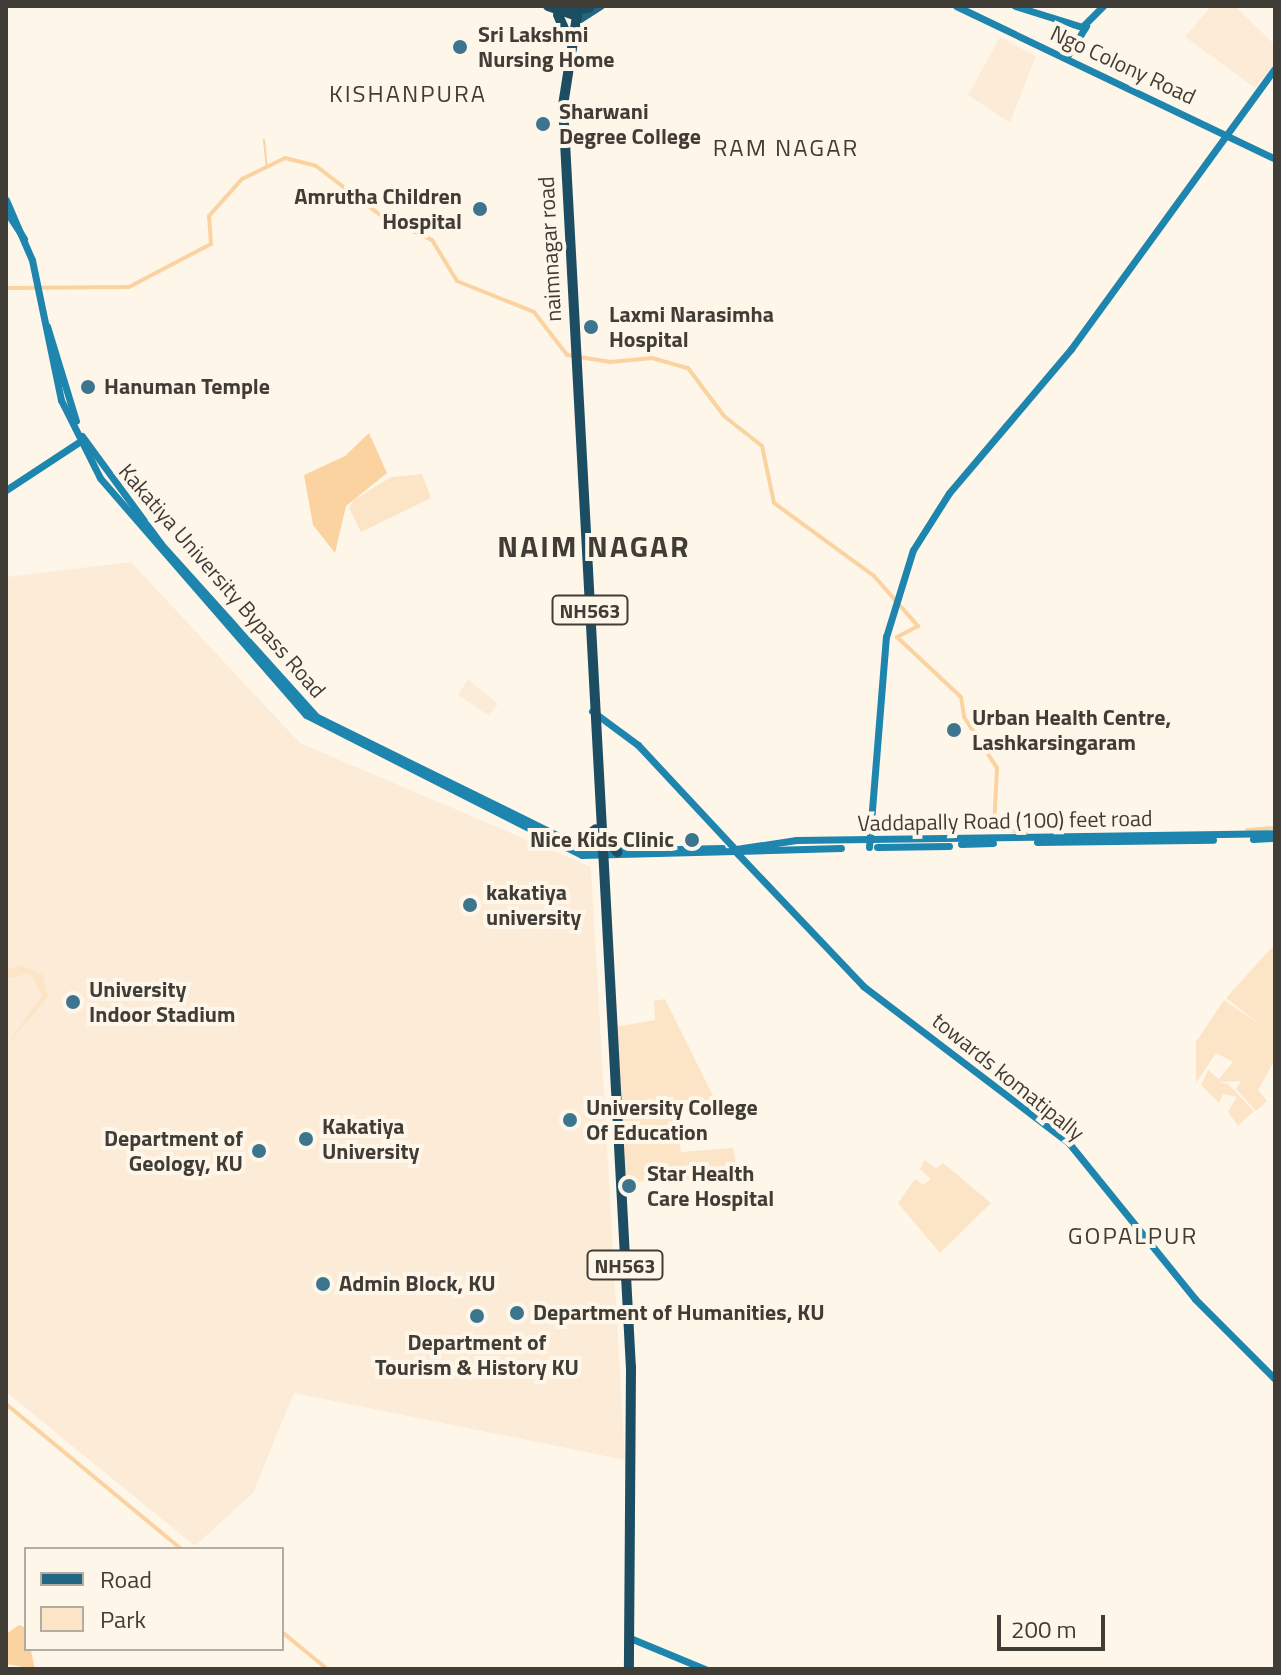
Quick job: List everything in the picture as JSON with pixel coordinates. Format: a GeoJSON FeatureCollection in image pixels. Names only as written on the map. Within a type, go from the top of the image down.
{"type":"FeatureCollection","features":[{"type":"Feature","properties":{"kind":"highway"},"geometry":{"type":"LineString","coordinates":[[535,6],[573,18]]}},
{"type":"Feature","properties":{"kind":"highway"},"geometry":{"type":"LineString","coordinates":[[555,10],[590,7]]}},
{"type":"Feature","properties":{"kind":"highway"},"geometry":{"type":"LineString","coordinates":[[555,10],[567,35]]}},
{"type":"Feature","properties":{"kind":"highway","name":"NH563"},"geometry":{"type":"LineString","coordinates":[[573,18],[567,35],[559,105],[574,337],[629,1409],[628,1669]]}},
{"type":"Feature","properties":{"kind":"highway","name":"naimnagar road"},"geometry":{"type":"LineString","coordinates":[[573,18],[563,94],[574,337]]}},
{"type":"Feature","properties":{"kind":"highway"},"geometry":{"type":"LineString","coordinates":[[575,845],[599,830],[617,852]]}},
{"type":"Feature","properties":{"kind":"highway","name":"NH563"},"geometry":{"type":"LineString","coordinates":[[600,857],[633,1423],[628,1669]]}},
{"type":"Feature","properties":{"kind":"main road"},"geometry":{"type":"LineString","coordinates":[[573,18],[601,6]]}},
{"type":"Feature","properties":{"kind":"main road"},"geometry":{"type":"LineString","coordinates":[[573,18],[590,7]]}},
{"type":"Feature","properties":{"kind":"street","name":"Ngo Colony Road"},"geometry":{"type":"LineString","coordinates":[[956,6],[1275,159]]}},
{"type":"Feature","properties":{"kind":"street"},"geometry":{"type":"LineString","coordinates":[[1015,6],[1086,26]]}},
{"type":"Feature","properties":{"kind":"street"},"geometry":{"type":"LineString","coordinates":[[1066,58],[1103,6]]}},
{"type":"Feature","properties":{"kind":"street"},"geometry":{"type":"LineString","coordinates":[[1230,135],[1275,68]]}},
{"type":"Feature","properties":{"kind":"street"},"geometry":{"type":"LineString","coordinates":[[871,845],[893,605],[913,550],[949,493],[1071,349],[1275,76]]}},
{"type":"Feature","properties":{"kind":"street"},"geometry":{"type":"LineString","coordinates":[[6,200],[24,239]]}},
{"type":"Feature","properties":{"kind":"street"},"geometry":{"type":"LineString","coordinates":[[6,211],[24,239]]}},
{"type":"Feature","properties":{"kind":"street","name":"Kakatiya University Bypass Road"},"geometry":{"type":"LineString","coordinates":[[24,239],[32,260],[42,313],[82,440],[121,509],[306,715],[600,857]]}},
{"type":"Feature","properties":{"kind":"street"},"geometry":{"type":"LineString","coordinates":[[6,490],[82,440]]}},
{"type":"Feature","properties":{"kind":"street","name":"Kakatiya University Bypass Road"},"geometry":{"type":"LineString","coordinates":[[82,440],[161,544],[317,717],[600,857]]}},
{"type":"Feature","properties":{"kind":"street","name":"towards komatipally"},"geometry":{"type":"LineString","coordinates":[[594,711],[735,850],[863,986],[1068,1142],[1195,1299],[1275,1379]]}},
{"type":"Feature","properties":{"kind":"street","name":"Vaddapally Road (100) feet road"},"geometry":{"type":"LineString","coordinates":[[735,850],[796,840],[871,845],[1275,836]]}},
{"type":"Feature","properties":{"kind":"street"},"geometry":{"type":"LineString","coordinates":[[600,857],[735,850]]}},
{"type":"Feature","properties":{"kind":"street"},"geometry":{"type":"LineString","coordinates":[[600,857],[617,852],[735,850]]}},
{"type":"Feature","properties":{"kind":"street"},"geometry":{"type":"LineString","coordinates":[[630,1638],[705,1669]]}},
{"type":"Feature","properties":{"kind":"shaded area"},"geometry":{"type":"Polygon","coordinates":[[[1211,6],[1235,6],[1275,45],[1275,63],[1255,88],[1185,37],[1211,6]]]}},
{"type":"Feature","properties":{"kind":"shaded area"},"geometry":{"type":"Polygon","coordinates":[[[1000,37],[1036,56],[1010,123],[968,95],[1000,37]]]}},
{"type":"Feature","properties":{"kind":"shaded area"},"geometry":{"type":"Polygon","coordinates":[[[369,433],[387,473],[346,506],[335,553],[313,525],[304,475],[345,456],[369,433]]]}},
{"type":"Feature","properties":{"kind":"shaded area","name":"Kakatiya University"},"geometry":{"type":"Polygon","coordinates":[[[131,562],[300,743],[591,867],[625,1460],[294,1393],[253,1493],[195,1546],[6,1392],[6,577],[131,562]]]}},
{"type":"Feature","properties":{"kind":"shaded area"},"geometry":{"type":"Polygon","coordinates":[[[468,679],[498,704],[489,716],[458,695],[468,679]]]}},
{"type":"Feature","properties":{"kind":"shaded area"},"geometry":{"type":"Polygon","coordinates":[[[19,1625],[24,1627],[24,1651],[31,1651],[35,1669],[6,1664],[6,1634],[19,1625]]]}},
{"type":"Feature","properties":{"kind":"green space"},"geometry":{"type":"Polygon","coordinates":[[[422,474],[431,498],[361,532],[349,508],[354,500],[391,477],[422,474]]]}},
{"type":"Feature","properties":{"kind":"green space"},"geometry":{"type":"Polygon","coordinates":[[[1275,944],[1275,1060],[1258,1090],[1267,1101],[1256,1111],[1236,1089],[1241,1081],[1219,1082],[1228,1084],[1254,1111],[1238,1126],[1228,1112],[1237,1097],[1223,1094],[1219,1103],[1201,1085],[1208,1070],[1219,1079],[1233,1062],[1216,1053],[1196,1083],[1196,1042],[1224,1000],[1259,1024],[1226,998],[1275,944]]]}},
{"type":"Feature","properties":{"kind":"green space"},"geometry":{"type":"Polygon","coordinates":[[[20,965],[43,975],[48,997],[6,1046],[42,995],[30,973],[6,979],[6,970],[20,965]]]}},
{"type":"Feature","properties":{"kind":"green space"},"geometry":{"type":"Polygon","coordinates":[[[665,999],[722,1114],[676,1111],[681,1152],[733,1148],[739,1177],[624,1182],[615,1027],[655,1020],[654,1001],[665,999]]]}},
{"type":"Feature","properties":{"kind":"green space"},"geometry":{"type":"Polygon","coordinates":[[[925,1160],[936,1169],[943,1163],[991,1203],[940,1253],[898,1203],[915,1179],[923,1185],[931,1179],[920,1169],[925,1160]]]}},
{"type":"Feature","properties":{"kind":"waterway"},"geometry":{"type":"LineString","coordinates":[[264,140],[267,168]]}},
{"type":"Feature","properties":{"kind":"waterway"},"geometry":{"type":"LineString","coordinates":[[6,288],[129,287],[211,244],[209,216],[242,179],[285,158],[316,166],[383,217],[432,240],[457,281],[534,312],[567,355],[610,362],[652,358],[688,368],[724,416],[762,446],[774,503],[874,576],[918,626],[897,637],[961,697],[964,717],[997,768],[994,828],[1026,833]]}},
{"type":"Feature","properties":{"kind":"waterway"},"geometry":{"type":"LineString","coordinates":[[1247,830],[1275,828]]}},
{"type":"Feature","properties":{"kind":"waterway"},"geometry":{"type":"LineString","coordinates":[[6,1404],[179,1547]]}},
{"type":"Feature","properties":{"kind":"waterway"},"geometry":{"type":"LineString","coordinates":[[284,1634],[327,1669]]}},
{"type":"Feature","properties":{"kind":"place","name":"Sri Lakshmi Nursing Home"},"geometry":{"type":"Point","coordinates":[460,47]}},
{"type":"Feature","properties":{"kind":"place","name":"Sharwani Degree College"},"geometry":{"type":"Point","coordinates":[543,124]}},
{"type":"Feature","properties":{"kind":"place","name":"Amrutha Children Hospital"},"geometry":{"type":"Point","coordinates":[480,209]}},
{"type":"Feature","properties":{"kind":"place","name":"Laxmi Narasimha Hospital"},"geometry":{"type":"Point","coordinates":[591,327]}},
{"type":"Feature","properties":{"kind":"place","name":"Hanuman Temple"},"geometry":{"type":"Point","coordinates":[88,387]}},
{"type":"Feature","properties":{"kind":"place","name":"Urban Health Centre, Lashkarsingaram"},"geometry":{"type":"Point","coordinates":[954,730]}},
{"type":"Feature","properties":{"kind":"place","name":"Nice Kids Clinic"},"geometry":{"type":"Point","coordinates":[692,840]}},
{"type":"Feature","properties":{"kind":"place","name":"kakatiya university"},"geometry":{"type":"Point","coordinates":[470,905]}},
{"type":"Feature","properties":{"kind":"place","name":"University Indoor Stadium"},"geometry":{"type":"Point","coordinates":[73,1002]}},
{"type":"Feature","properties":{"kind":"place","name":"University College Of Education"},"geometry":{"type":"Point","coordinates":[570,1120]}},
{"type":"Feature","properties":{"kind":"place","name":"Kakatiya University"},"geometry":{"type":"Point","coordinates":[306,1139]}},
{"type":"Feature","properties":{"kind":"place","name":"Department of Geology, KU"},"geometry":{"type":"Point","coordinates":[259,1151]}},
{"type":"Feature","properties":{"kind":"place","name":"Star Health Care Hospital"},"geometry":{"type":"Point","coordinates":[629,1186]}},
{"type":"Feature","properties":{"kind":"place","name":"Admin Block, KU"},"geometry":{"type":"Point","coordinates":[323,1284]}},
{"type":"Feature","properties":{"kind":"place","name":"Department of Humanities, KU"},"geometry":{"type":"Point","coordinates":[517,1313]}},
{"type":"Feature","properties":{"kind":"place","name":"Department of Tourism & History KU"},"geometry":{"type":"Point","coordinates":[477,1316]}},
{"type":"Feature","properties":{"kind":"district","name":"KISHANPURA"},"geometry":{"type":"Point","coordinates":[408,94]}},
{"type":"Feature","properties":{"kind":"district","name":"RAM NAGAR"},"geometry":{"type":"Point","coordinates":[786,148]}},
{"type":"Feature","properties":{"kind":"district","name":"NAIM NAGAR"},"geometry":{"type":"Point","coordinates":[594,546]}},
{"type":"Feature","properties":{"kind":"district","name":"GOPALPUR"},"geometry":{"type":"Point","coordinates":[1133,1236]}}]}
